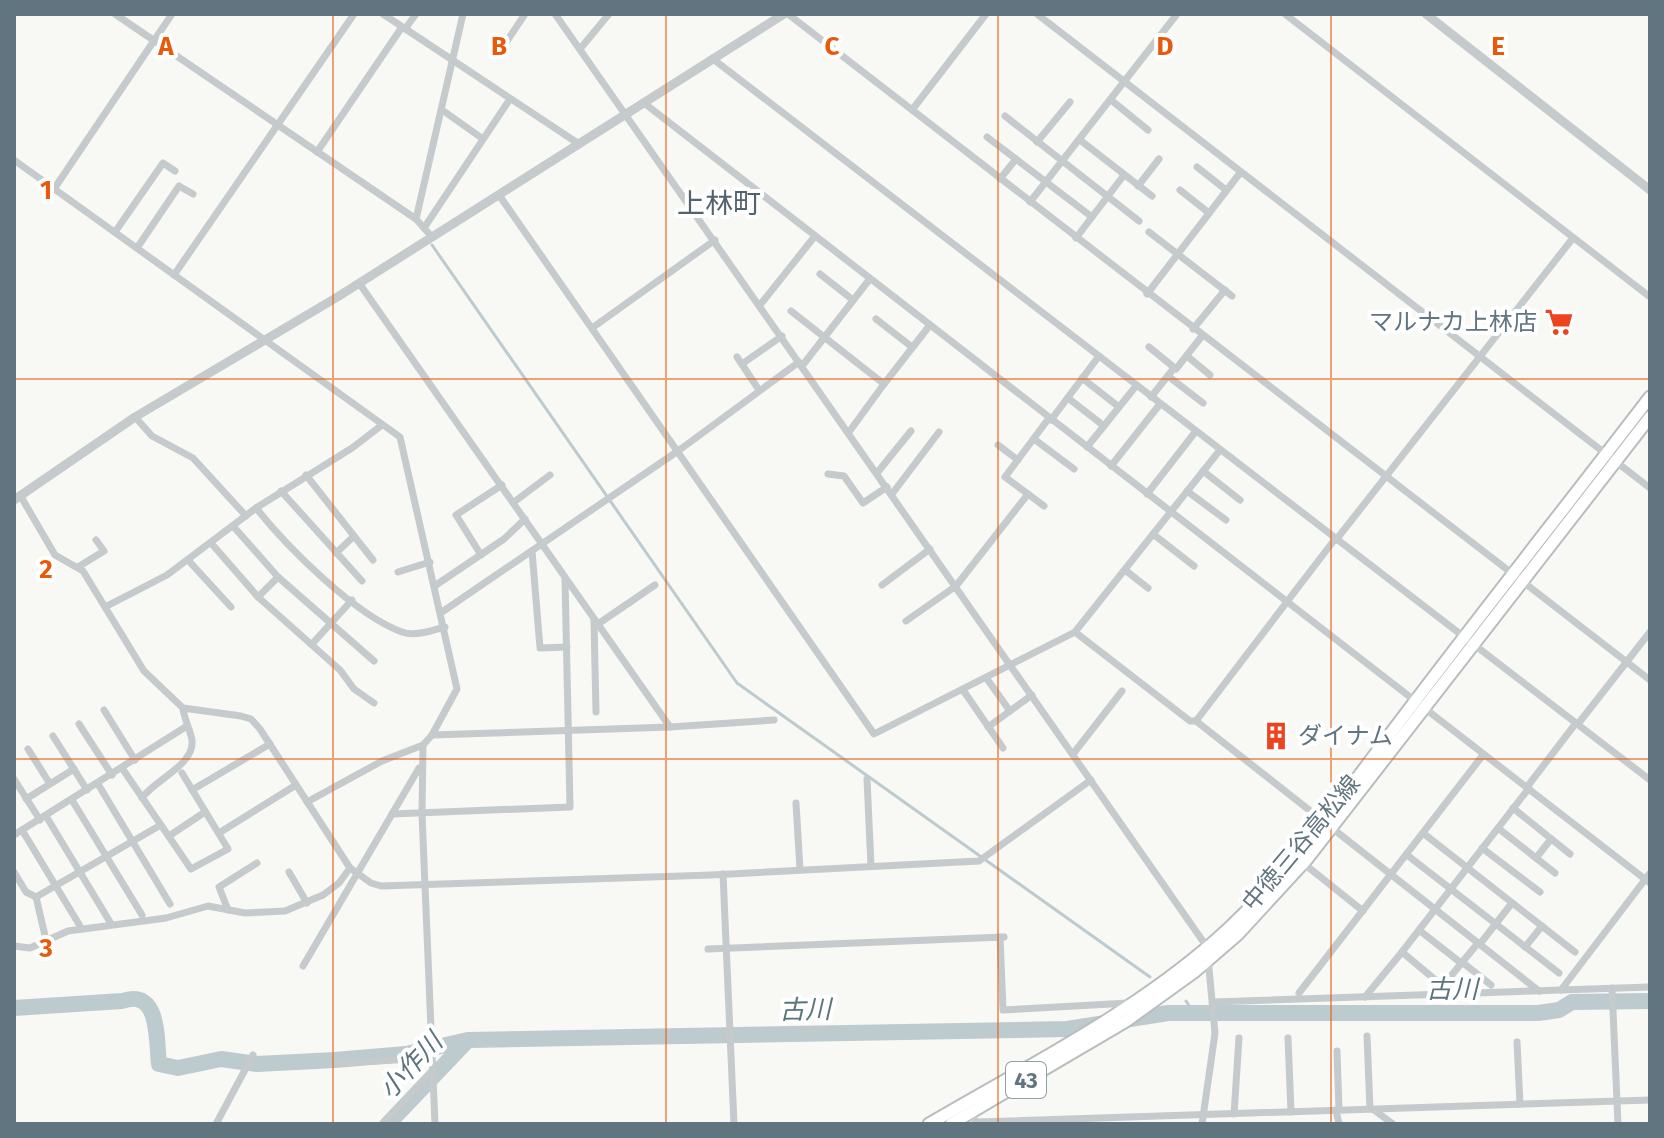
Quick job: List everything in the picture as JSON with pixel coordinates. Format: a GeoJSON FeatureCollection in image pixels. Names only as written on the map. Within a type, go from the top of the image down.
{"type":"FeatureCollection","features":[{"type":"Feature","properties":{"kind":"main road","name":"中徳三谷高松線"},"geometry":{"type":"LineString","coordinates":[[1612,458],[1650,397]]}},
{"type":"Feature","properties":{"kind":"main road","name":"中徳三谷高松線"},"geometry":{"type":"LineString","coordinates":[[951,1124],[968,1108],[1209,952],[1327,824],[1612,458],[1650,417]]}},
{"type":"Feature","properties":{"kind":"main road","name":"中徳三谷高松線"},"geometry":{"type":"LineString","coordinates":[[929,1124],[968,1108],[1102,1036],[1151,1004],[1258,913],[1303,863],[1327,824]]}},
{"type":"Feature","properties":{"kind":"street"},"geometry":{"type":"LineString","coordinates":[[115,14],[416,219],[432,237]]}},
{"type":"Feature","properties":{"kind":"street"},"geometry":{"type":"LineString","coordinates":[[54,189],[172,14]]}},
{"type":"Feature","properties":{"kind":"street"},"geometry":{"type":"LineString","coordinates":[[174,275],[354,14]]}},
{"type":"Feature","properties":{"kind":"street"},"geometry":{"type":"LineString","coordinates":[[383,14],[579,144]]}},
{"type":"Feature","properties":{"kind":"street"},"geometry":{"type":"LineString","coordinates":[[317,152],[416,14]]}},
{"type":"Feature","properties":{"kind":"street"},"geometry":{"type":"LineString","coordinates":[[416,219],[463,14]]}},
{"type":"Feature","properties":{"kind":"street"},"geometry":{"type":"LineString","coordinates":[[499,53],[525,14]]}},
{"type":"Feature","properties":{"kind":"street"},"geometry":{"type":"LineString","coordinates":[[555,14],[1209,952],[1215,1033],[1202,1124]]}},
{"type":"Feature","properties":{"kind":"street"},"geometry":{"type":"LineString","coordinates":[[580,49],[609,14]]}},
{"type":"Feature","properties":{"kind":"street"},"geometry":{"type":"LineString","coordinates":[[142,798],[149,787],[187,757],[192,738],[183,708],[144,671],[78,567],[55,555],[17,498],[135,417],[359,283],[786,14],[1385,477],[1648,675]]}},
{"type":"Feature","properties":{"kind":"street"},"geometry":{"type":"LineString","coordinates":[[912,110],[986,14]]}},
{"type":"Feature","properties":{"kind":"street"},"geometry":{"type":"LineString","coordinates":[[1037,14],[1650,488]]}},
{"type":"Feature","properties":{"kind":"street"},"geometry":{"type":"LineString","coordinates":[[1030,202],[1177,14]]}},
{"type":"Feature","properties":{"kind":"street"},"geometry":{"type":"LineString","coordinates":[[1285,14],[1650,297]]}},
{"type":"Feature","properties":{"kind":"street"},"geometry":{"type":"LineString","coordinates":[[1426,14],[1650,190]]}},
{"type":"Feature","properties":{"kind":"street"},"geometry":{"type":"LineString","coordinates":[[713,59],[1650,780]]}},
{"type":"Feature","properties":{"kind":"street"},"geometry":{"type":"LineString","coordinates":[[424,228],[510,99]]}},
{"type":"Feature","properties":{"kind":"street"},"geometry":{"type":"LineString","coordinates":[[1111,100],[1148,130]]}},
{"type":"Feature","properties":{"kind":"street"},"geometry":{"type":"LineString","coordinates":[[1037,142],[1070,102]]}},
{"type":"Feature","properties":{"kind":"street"},"geometry":{"type":"LineString","coordinates":[[644,103],[1483,755],[1648,879],[1561,990]]}},
{"type":"Feature","properties":{"kind":"street"},"geometry":{"type":"LineString","coordinates":[[445,112],[483,139]]}},
{"type":"Feature","properties":{"kind":"street"},"geometry":{"type":"LineString","coordinates":[[1005,116],[1139,221]]}},
{"type":"Feature","properties":{"kind":"street"},"geometry":{"type":"LineString","coordinates":[[987,137],[1092,217]]}},
{"type":"Feature","properties":{"kind":"street"},"geometry":{"type":"LineString","coordinates":[[1080,140],[1152,196]]}},
{"type":"Feature","properties":{"kind":"street"},"geometry":{"type":"LineString","coordinates":[[1000,179],[1016,159]]}},
{"type":"Feature","properties":{"kind":"street"},"geometry":{"type":"LineString","coordinates":[[1138,186],[1159,159]]}},
{"type":"Feature","properties":{"kind":"street"},"geometry":{"type":"LineString","coordinates":[[14,160],[400,437],[436,585],[457,689],[432,735],[423,745],[382,761],[307,802]]}},
{"type":"Feature","properties":{"kind":"street"},"geometry":{"type":"LineString","coordinates":[[115,232],[163,163],[175,171]]}},
{"type":"Feature","properties":{"kind":"street"},"geometry":{"type":"LineString","coordinates":[[1197,167],[1226,190]]}},
{"type":"Feature","properties":{"kind":"street"},"geometry":{"type":"LineString","coordinates":[[1147,294],[1240,173]]}},
{"type":"Feature","properties":{"kind":"street"},"geometry":{"type":"LineString","coordinates":[[1076,238],[1124,175]]}},
{"type":"Feature","properties":{"kind":"street"},"geometry":{"type":"LineString","coordinates":[[137,248],[179,186],[193,194]]}},
{"type":"Feature","properties":{"kind":"street"},"geometry":{"type":"LineString","coordinates":[[1180,190],[1209,213]]}},
{"type":"Feature","properties":{"kind":"street"},"geometry":{"type":"LineString","coordinates":[[499,195],[874,734],[1075,632],[1220,450]]}},
{"type":"Feature","properties":{"kind":"street"},"geometry":{"type":"LineString","coordinates":[[1149,232],[1228,293],[1193,329]]}},
{"type":"Feature","properties":{"kind":"street"},"geometry":{"type":"LineString","coordinates":[[760,305],[815,236]]}},
{"type":"Feature","properties":{"kind":"street"},"geometry":{"type":"LineString","coordinates":[[1196,721],[1573,238]]}},
{"type":"Feature","properties":{"kind":"street"},"geometry":{"type":"LineString","coordinates":[[592,328],[715,240]]}},
{"type":"Feature","properties":{"kind":"street"},"geometry":{"type":"LineString","coordinates":[[820,274],[853,300]]}},
{"type":"Feature","properties":{"kind":"street"},"geometry":{"type":"LineString","coordinates":[[442,612],[678,451],[759,390],[801,364],[869,280]]}},
{"type":"Feature","properties":{"kind":"street"},"geometry":{"type":"LineString","coordinates":[[359,283],[670,727]]}},
{"type":"Feature","properties":{"kind":"street"},"geometry":{"type":"LineString","coordinates":[[791,311],[884,384]]}},
{"type":"Feature","properties":{"kind":"street"},"geometry":{"type":"LineString","coordinates":[[876,319],[912,347]]}},
{"type":"Feature","properties":{"kind":"street"},"geometry":{"type":"LineString","coordinates":[[849,432],[930,325]]}},
{"type":"Feature","properties":{"kind":"street"},"geometry":{"type":"LineString","coordinates":[[759,390],[739,361],[782,336]]}},
{"type":"Feature","properties":{"kind":"street"},"geometry":{"type":"LineString","coordinates":[[1151,397],[1202,336]]}},
{"type":"Feature","properties":{"kind":"street"},"geometry":{"type":"LineString","coordinates":[[1149,347],[1174,368]]}},
{"type":"Feature","properties":{"kind":"street"},"geometry":{"type":"LineString","coordinates":[[1044,506],[1005,477],[1099,356]]}},
{"type":"Feature","properties":{"kind":"street"},"geometry":{"type":"LineString","coordinates":[[1187,356],[1210,375]]}},
{"type":"Feature","properties":{"kind":"street"},"geometry":{"type":"LineString","coordinates":[[1168,376],[1203,403]]}},
{"type":"Feature","properties":{"kind":"street"},"geometry":{"type":"LineString","coordinates":[[1082,378],[1119,407]]}},
{"type":"Feature","properties":{"kind":"street"},"geometry":{"type":"LineString","coordinates":[[1087,447],[1136,386]]}},
{"type":"Feature","properties":{"kind":"street"},"geometry":{"type":"LineString","coordinates":[[1068,398],[1104,426]]}},
{"type":"Feature","properties":{"kind":"street"},"geometry":{"type":"LineString","coordinates":[[1111,466],[1160,404]]}},
{"type":"Feature","properties":{"kind":"street"},"geometry":{"type":"LineString","coordinates":[[135,417],[152,436],[193,458],[246,516]]}},
{"type":"Feature","properties":{"kind":"street"},"geometry":{"type":"LineString","coordinates":[[105,607],[188,560],[256,508],[352,448],[378,422]]}},
{"type":"Feature","properties":{"kind":"street"},"geometry":{"type":"LineString","coordinates":[[877,473],[911,431]]}},
{"type":"Feature","properties":{"kind":"street"},"geometry":{"type":"LineString","coordinates":[[1147,494],[1196,431]]}},
{"type":"Feature","properties":{"kind":"street"},"geometry":{"type":"LineString","coordinates":[[828,474],[844,476],[863,503],[889,491],[939,432]]}},
{"type":"Feature","properties":{"kind":"street"},"geometry":{"type":"LineString","coordinates":[[1034,439],[1074,469]]}},
{"type":"Feature","properties":{"kind":"street"},"geometry":{"type":"LineString","coordinates":[[998,445],[1018,460]]}},
{"type":"Feature","properties":{"kind":"street"},"geometry":{"type":"LineString","coordinates":[[1203,471],[1240,500]]}},
{"type":"Feature","properties":{"kind":"street"},"geometry":{"type":"LineString","coordinates":[[306,475],[373,560]]}},
{"type":"Feature","properties":{"kind":"street"},"geometry":{"type":"LineString","coordinates":[[514,502],[550,475]]}},
{"type":"Feature","properties":{"kind":"street"},"geometry":{"type":"LineString","coordinates":[[481,555],[456,515],[502,485]]}},
{"type":"Feature","properties":{"kind":"street"},"geometry":{"type":"LineString","coordinates":[[281,491],[362,581]]}},
{"type":"Feature","properties":{"kind":"street"},"geometry":{"type":"LineString","coordinates":[[1187,491],[1226,520]]}},
{"type":"Feature","properties":{"kind":"street"},"geometry":{"type":"LineString","coordinates":[[906,621],[956,586],[1028,494]]}},
{"type":"Feature","properties":{"kind":"street"},"geometry":{"type":"LineString","coordinates":[[256,508],[283,541],[352,600],[403,632],[416,633],[445,627]]}},
{"type":"Feature","properties":{"kind":"street"},"geometry":{"type":"LineString","coordinates":[[436,585],[481,555],[525,519]]}},
{"type":"Feature","properties":{"kind":"street"},"geometry":{"type":"LineString","coordinates":[[233,526],[278,577],[374,661]]}},
{"type":"Feature","properties":{"kind":"street"},"geometry":{"type":"LineString","coordinates":[[1153,534],[1194,566]]}},
{"type":"Feature","properties":{"kind":"street"},"geometry":{"type":"LineString","coordinates":[[336,553],[353,537]]}},
{"type":"Feature","properties":{"kind":"street"},"geometry":{"type":"LineString","coordinates":[[78,567],[104,551],[96,540]]}},
{"type":"Feature","properties":{"kind":"street"},"geometry":{"type":"LineString","coordinates":[[211,543],[258,597],[312,644],[354,689],[374,703]]}},
{"type":"Feature","properties":{"kind":"street"},"geometry":{"type":"LineString","coordinates":[[882,585],[898,578],[930,549]]}},
{"type":"Feature","properties":{"kind":"street"},"geometry":{"type":"LineString","coordinates":[[532,551],[540,648],[567,647]]}},
{"type":"Feature","properties":{"kind":"street"},"geometry":{"type":"LineString","coordinates":[[188,560],[231,607]]}},
{"type":"Feature","properties":{"kind":"street"},"geometry":{"type":"LineString","coordinates":[[398,572],[430,562]]}},
{"type":"Feature","properties":{"kind":"street"},"geometry":{"type":"LineString","coordinates":[[1125,570],[1148,588]]}},
{"type":"Feature","properties":{"kind":"street"},"geometry":{"type":"LineString","coordinates":[[392,814],[570,807],[564,576]]}},
{"type":"Feature","properties":{"kind":"street"},"geometry":{"type":"LineString","coordinates":[[258,597],[278,577]]}},
{"type":"Feature","properties":{"kind":"street"},"geometry":{"type":"LineString","coordinates":[[596,621],[655,585]]}},
{"type":"Feature","properties":{"kind":"street"},"geometry":{"type":"LineString","coordinates":[[312,644],[352,600]]}},
{"type":"Feature","properties":{"kind":"street"},"geometry":{"type":"LineString","coordinates":[[596,621],[596,712]]}},
{"type":"Feature","properties":{"kind":"street"},"geometry":{"type":"LineString","coordinates":[[1075,632],[1190,721],[1196,721],[1539,991]]}},
{"type":"Feature","properties":{"kind":"street"},"geometry":{"type":"LineString","coordinates":[[1365,997],[1650,632]]}},
{"type":"Feature","properties":{"kind":"street"},"geometry":{"type":"LineString","coordinates":[[987,679],[1010,711]]}},
{"type":"Feature","properties":{"kind":"street"},"geometry":{"type":"LineString","coordinates":[[963,690],[1003,748]]}},
{"type":"Feature","properties":{"kind":"street"},"geometry":{"type":"LineString","coordinates":[[1073,754],[1122,691]]}},
{"type":"Feature","properties":{"kind":"street"},"geometry":{"type":"LineString","coordinates":[[988,727],[1032,695]]}},
{"type":"Feature","properties":{"kind":"street"},"geometry":{"type":"LineString","coordinates":[[183,708],[251,719],[353,870],[381,886],[718,874],[983,857],[1091,780]]}},
{"type":"Feature","properties":{"kind":"street"},"geometry":{"type":"LineString","coordinates":[[104,710],[135,760]]}},
{"type":"Feature","properties":{"kind":"street"},"geometry":{"type":"LineString","coordinates":[[432,735],[670,727],[774,720]]}},
{"type":"Feature","properties":{"kind":"street"},"geometry":{"type":"LineString","coordinates":[[79,724],[112,775]]}},
{"type":"Feature","properties":{"kind":"street"},"geometry":{"type":"LineString","coordinates":[[80,926],[17,833],[187,726]]}},
{"type":"Feature","properties":{"kind":"street"},"geometry":{"type":"LineString","coordinates":[[53,736],[87,790]]}},
{"type":"Feature","properties":{"kind":"street"},"geometry":{"type":"LineString","coordinates":[[192,790],[270,744]]}},
{"type":"Feature","properties":{"kind":"street"},"geometry":{"type":"LineString","coordinates":[[423,745],[420,766],[435,1124]]}},
{"type":"Feature","properties":{"kind":"street"},"geometry":{"type":"LineString","coordinates":[[28,749],[50,784]]}},
{"type":"Feature","properties":{"kind":"street"},"geometry":{"type":"LineString","coordinates":[[1299,993],[1483,755]]}},
{"type":"Feature","properties":{"kind":"street"},"geometry":{"type":"LineString","coordinates":[[303,966],[353,870],[392,814],[420,766]]}},
{"type":"Feature","properties":{"kind":"street"},"geometry":{"type":"LineString","coordinates":[[122,768],[191,869],[228,849],[182,773]]}},
{"type":"Feature","properties":{"kind":"street"},"geometry":{"type":"LineString","coordinates":[[26,799],[74,769]]}},
{"type":"Feature","properties":{"kind":"street"},"geometry":{"type":"LineString","coordinates":[[14,779],[80,872],[110,922]]}},
{"type":"Feature","properties":{"kind":"street"},"geometry":{"type":"LineString","coordinates":[[867,779],[871,866]]}},
{"type":"Feature","properties":{"kind":"street"},"geometry":{"type":"LineString","coordinates":[[98,784],[170,904]]}},
{"type":"Feature","properties":{"kind":"street"},"geometry":{"type":"LineString","coordinates":[[219,833],[296,785]]}},
{"type":"Feature","properties":{"kind":"street"},"geometry":{"type":"LineString","coordinates":[[72,800],[142,915]]}},
{"type":"Feature","properties":{"kind":"street"},"geometry":{"type":"LineString","coordinates":[[796,803],[800,870]]}},
{"type":"Feature","properties":{"kind":"street"},"geometry":{"type":"LineString","coordinates":[[1513,808],[1570,854]]}},
{"type":"Feature","properties":{"kind":"street"},"geometry":{"type":"LineString","coordinates":[[169,836],[205,812]]}},
{"type":"Feature","properties":{"kind":"street"},"geometry":{"type":"LineString","coordinates":[[36,897],[159,826]]}},
{"type":"Feature","properties":{"kind":"street"},"geometry":{"type":"LineString","coordinates":[[1498,828],[1555,873]]}},
{"type":"Feature","properties":{"kind":"street"},"geometry":{"type":"LineString","coordinates":[[1423,833],[1575,952]]}},
{"type":"Feature","properties":{"kind":"street"},"geometry":{"type":"LineString","coordinates":[[1536,858],[1551,839]]}},
{"type":"Feature","properties":{"kind":"street"},"geometry":{"type":"LineString","coordinates":[[1482,848],[1540,892]]}},
{"type":"Feature","properties":{"kind":"street"},"geometry":{"type":"LineString","coordinates":[[1407,855],[1559,973]]}},
{"type":"Feature","properties":{"kind":"street"},"geometry":{"type":"LineString","coordinates":[[228,910],[219,887],[257,863]]}},
{"type":"Feature","properties":{"kind":"street"},"geometry":{"type":"LineString","coordinates":[[1303,863],[1363,911]]}},
{"type":"Feature","properties":{"kind":"street"},"geometry":{"type":"LineString","coordinates":[[14,946],[30,948],[68,931],[166,918],[208,906],[262,914],[285,911],[307,903],[339,883],[353,870]]}},
{"type":"Feature","properties":{"kind":"street"},"geometry":{"type":"LineString","coordinates":[[14,872],[26,892],[36,897]]}},
{"type":"Feature","properties":{"kind":"street"},"geometry":{"type":"LineString","coordinates":[[289,872],[307,903]]}},
{"type":"Feature","properties":{"kind":"street"},"geometry":{"type":"LineString","coordinates":[[718,874],[734,1124]]}},
{"type":"Feature","properties":{"kind":"street"},"geometry":{"type":"LineString","coordinates":[[36,897],[46,940]]}},
{"type":"Feature","properties":{"kind":"street"},"geometry":{"type":"LineString","coordinates":[[1402,952],[1439,983],[1446,982],[1512,903]]}},
{"type":"Feature","properties":{"kind":"street"},"geometry":{"type":"LineString","coordinates":[[1525,947],[1542,926]]}},
{"type":"Feature","properties":{"kind":"street"},"geometry":{"type":"LineString","coordinates":[[1419,930],[1491,985]]}},
{"type":"Feature","properties":{"kind":"street"},"geometry":{"type":"LineString","coordinates":[[708,949],[1002,937],[1003,1010],[1133,1003]]}},
{"type":"Feature","properties":{"kind":"street"},"geometry":{"type":"LineString","coordinates":[[1214,1004],[1650,987]]}},
{"type":"Feature","properties":{"kind":"street"},"geometry":{"type":"LineString","coordinates":[[1612,988],[1618,1124]]}},
{"type":"Feature","properties":{"kind":"street"},"geometry":{"type":"LineString","coordinates":[[1367,1036],[1371,1109]]}},
{"type":"Feature","properties":{"kind":"street"},"geometry":{"type":"LineString","coordinates":[[1239,1038],[1236,1114],[1239,1124]]}},
{"type":"Feature","properties":{"kind":"street"},"geometry":{"type":"LineString","coordinates":[[1288,1038],[1291,1112]]}},
{"type":"Feature","properties":{"kind":"street"},"geometry":{"type":"LineString","coordinates":[[1517,1042],[1520,1104]]}},
{"type":"Feature","properties":{"kind":"street"},"geometry":{"type":"LineString","coordinates":[[1337,1051],[1339,1124]]}},
{"type":"Feature","properties":{"kind":"street"},"geometry":{"type":"LineString","coordinates":[[216,1124],[253,1055]]}},
{"type":"Feature","properties":{"kind":"street"},"geometry":{"type":"LineString","coordinates":[[340,1063],[431,1057]]}},
{"type":"Feature","properties":{"kind":"street"},"geometry":{"type":"LineString","coordinates":[[382,1124],[432,1072]]}},
{"type":"Feature","properties":{"kind":"street"},"geometry":{"type":"LineString","coordinates":[[968,1108],[976,1122],[1650,1100]]}},
{"type":"Feature","properties":{"kind":"street"},"geometry":{"type":"LineString","coordinates":[[1371,1109],[1393,1124]]}},
{"type":"Feature","properties":{"kind":"street"},"geometry":{"type":"LineString","coordinates":[[1107,1124],[1115,1118]]}},
{"type":"Feature","properties":{"kind":"waterway"},"geometry":{"type":"LineString","coordinates":[[432,245],[737,683],[1150,977]]}},
{"type":"Feature","properties":{"kind":"waterway","name":"古川"},"geometry":{"type":"LineString","coordinates":[[14,1008],[134,999],[143,1002],[154,1018],[159,1064],[178,1068],[221,1059],[257,1064],[406,1054],[468,1040],[1067,1029],[1168,1013],[1538,1013],[1559,1010],[1572,1002],[1650,1001]]}},
{"type":"Feature","properties":{"kind":"waterway"},"geometry":{"type":"LineString","coordinates":[[1186,1001],[1194,1013]]}},
{"type":"Feature","properties":{"kind":"waterway","name":"小作川"},"geometry":{"type":"LineString","coordinates":[[388,1124],[467,1041]]}},
{"type":"Feature","properties":{"kind":"place","name":"マルナカ上林店"},"geometry":{"type":"Point","coordinates":[1559,322]}},
{"type":"Feature","properties":{"kind":"place","name":"ダイナム"},"geometry":{"type":"Point","coordinates":[1276,736]}},
{"type":"Feature","properties":{"kind":"district","name":"上林町"},"geometry":{"type":"Point","coordinates":[719,203]}}]}
